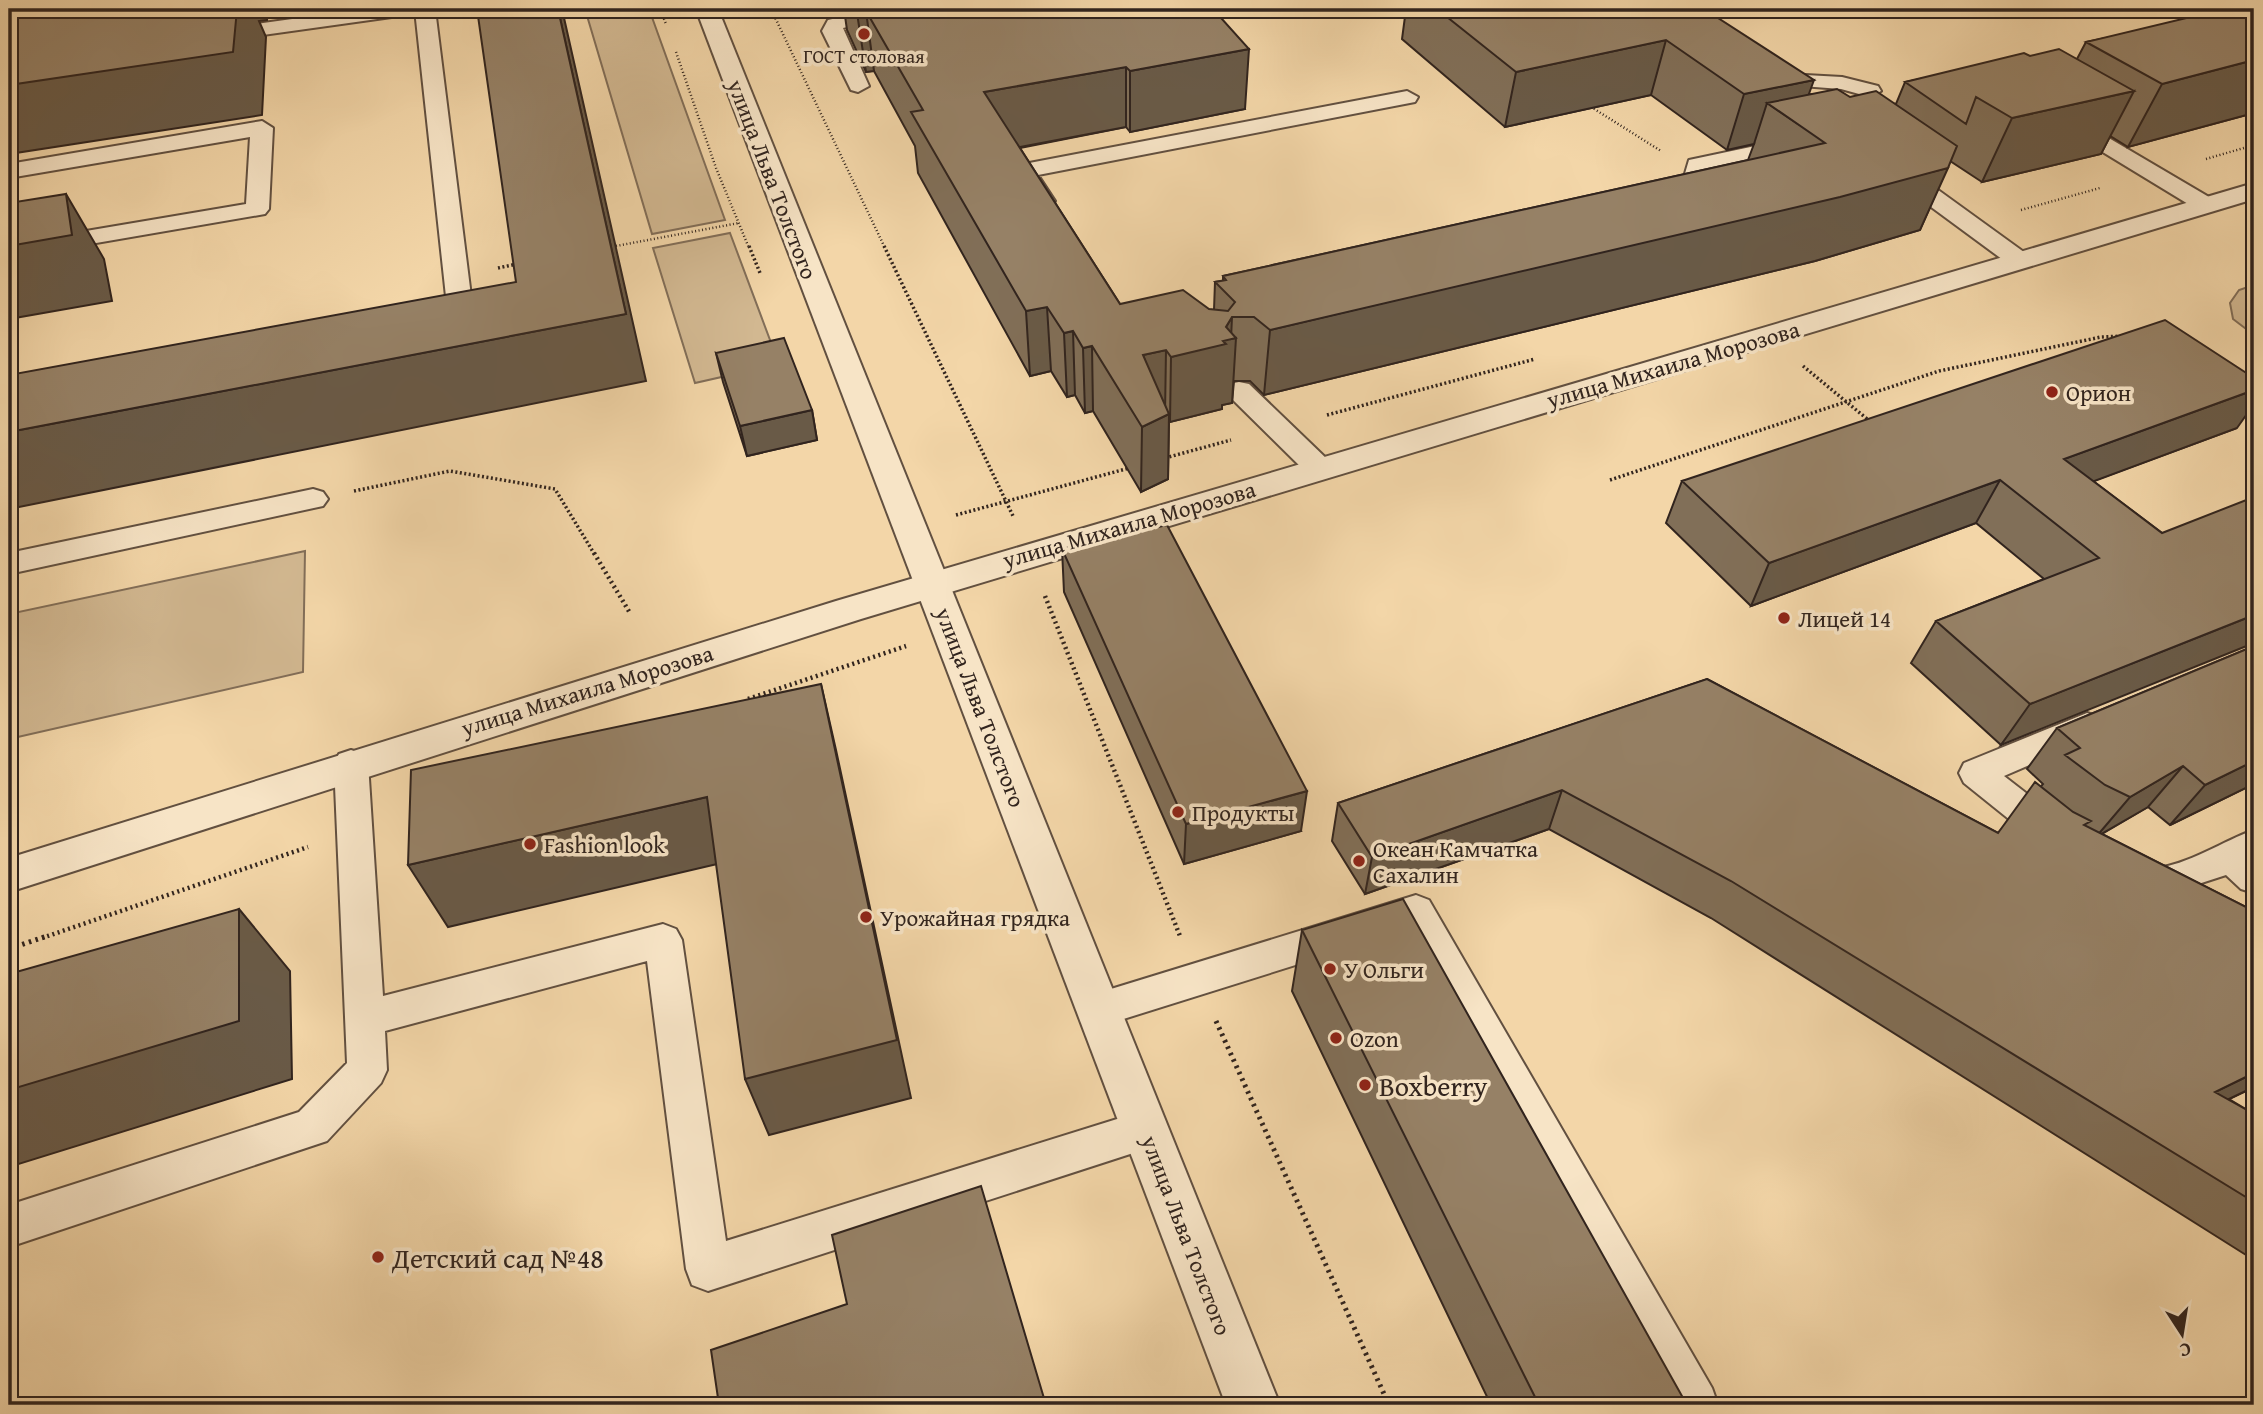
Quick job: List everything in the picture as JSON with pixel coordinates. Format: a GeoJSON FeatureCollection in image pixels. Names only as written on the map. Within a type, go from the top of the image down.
{"type":"FeatureCollection","features":[{"type":"Feature","properties":{"kind":"street","name":"улица Льва Толстого"},"geometry":{"type":"LineString","coordinates":[[707,9],[1253,1405]]}},
{"type":"Feature","properties":{"kind":"street","name":"улица Михаила Морозова"},"geometry":{"type":"LineString","coordinates":[[9,875],[351,763],[932,583],[2254,191]]}},
{"type":"Feature","properties":{"kind":"lane"},"geometry":{"type":"LineString","coordinates":[[202,38],[406,9]]}},
{"type":"Feature","properties":{"kind":"lane"},"geometry":{"type":"LineString","coordinates":[[420,328],[461,320],[425,9]]}},
{"type":"Feature","properties":{"kind":"lane"},"geometry":{"type":"LineString","coordinates":[[858,86],[832,30],[835,24],[901,9]]}},
{"type":"Feature","properties":{"kind":"lane"},"geometry":{"type":"LineString","coordinates":[[1773,99],[1752,81],[1864,84],[1882,106],[1873,113]]}},
{"type":"Feature","properties":{"kind":"lane"},"geometry":{"type":"LineString","coordinates":[[1053,217],[1024,171],[1407,97]]}},
{"type":"Feature","properties":{"kind":"lane"},"geometry":{"type":"LineString","coordinates":[[2049,110],[2206,205]]}},
{"type":"Feature","properties":{"kind":"lane"},"geometry":{"type":"LineString","coordinates":[[9,171],[262,128],[257,209],[9,251]]}},
{"type":"Feature","properties":{"kind":"lane"},"geometry":{"type":"LineString","coordinates":[[1652,201],[1692,191],[1697,165],[1819,139]]}},
{"type":"Feature","properties":{"kind":"lane"},"geometry":{"type":"LineString","coordinates":[[1878,157],[2020,260]]}},
{"type":"Feature","properties":{"kind":"lane"},"geometry":{"type":"LineString","coordinates":[[1239,390],[1319,468]]}},
{"type":"Feature","properties":{"kind":"lane"},"geometry":{"type":"LineString","coordinates":[[9,564],[313,499]]}},
{"type":"Feature","properties":{"kind":"lane"},"geometry":{"type":"LineString","coordinates":[[2082,849],[2058,838],[1976,773],[2115,715]]}},
{"type":"Feature","properties":{"kind":"lane"},"geometry":{"type":"LineString","coordinates":[[9,1226],[312,1127],[367,1070],[351,763]]}},
{"type":"Feature","properties":{"kind":"lane"},"geometry":{"type":"LineString","coordinates":[[2117,867],[2152,884],[2247,860]]}},
{"type":"Feature","properties":{"kind":"lane"},"geometry":{"type":"LineString","coordinates":[[1098,1010],[1416,911],[1695,1405]]}},
{"type":"Feature","properties":{"kind":"lane"},"geometry":{"type":"LineString","coordinates":[[366,1018],[663,940],[708,1269],[1146,1130]]}},
{"type":"Feature","properties":{"kind":"path"},"geometry":{"type":"LineString","coordinates":[[660,9],[669,33]]}},
{"type":"Feature","properties":{"kind":"path"},"geometry":{"type":"LineString","coordinates":[[771,9],[1029,554],[1198,979],[1389,1405]]}},
{"type":"Feature","properties":{"kind":"path"},"geometry":{"type":"LineString","coordinates":[[616,246],[739,223],[673,46]]}},
{"type":"Feature","properties":{"kind":"path"},"geometry":{"type":"LineString","coordinates":[[1581,100],[1664,153],[1697,165]]}},
{"type":"Feature","properties":{"kind":"path"},"geometry":{"type":"LineString","coordinates":[[1609,480],[1939,371],[2101,337],[2127,335]]}},
{"type":"Feature","properties":{"kind":"path"},"geometry":{"type":"LineString","coordinates":[[313,499],[450,471],[555,489],[630,613]]}},
{"type":"Feature","properties":{"kind":"shaded area"},"geometry":{"type":"Polygon","coordinates":[[[585,9],[649,9],[725,220],[652,234],[585,9]]]}},
{"type":"Feature","properties":{"kind":"shaded area"},"geometry":{"type":"Polygon","coordinates":[[[730,233],[779,364],[695,383],[653,248],[730,233]]]}},
{"type":"Feature","properties":{"kind":"shaded area"},"geometry":{"type":"Polygon","coordinates":[[[2254,285],[2254,335],[2233,319],[2230,303],[2239,290],[2254,285]]]}},
{"type":"Feature","properties":{"kind":"shaded area"},"geometry":{"type":"Polygon","coordinates":[[[305,551],[303,672],[9,739],[9,614],[305,551]]]}},
{"type":"Feature","properties":{"kind":"building"},"geometry":{"type":"Polygon","coordinates":[[[9,9],[237,9],[233,52],[9,85],[9,9]]]}},
{"type":"Feature","properties":{"kind":"building"},"geometry":{"type":"Polygon","coordinates":[[[477,9],[558,9],[626,314],[9,432],[9,375],[516,282],[477,9]]]}},
{"type":"Feature","properties":{"kind":"building"},"geometry":{"type":"Polygon","coordinates":[[[856,9],[1213,9],[1249,49],[1130,71],[1126,67],[984,92],[1120,304],[1183,290],[1209,309],[1228,311],[1235,302],[1215,282],[1226,280],[1223,276],[1825,143],[1767,103],[1837,89],[1850,97],[1876,91],[1957,146],[1948,168],[1840,197],[1270,330],[1254,317],[1232,317],[1226,327],[1236,338],[1223,341],[1226,344],[1171,357],[1166,350],[1143,355],[1169,414],[1142,427],[1092,346],[1083,348],[1073,331],[1064,333],[1047,307],[1026,311],[911,112],[923,110],[866,11],[857,13],[856,9]]]}},
{"type":"Feature","properties":{"kind":"building"},"geometry":{"type":"Polygon","coordinates":[[[1437,9],[1704,9],[1814,80],[1744,94],[1666,40],[1516,72],[1437,9]]]}},
{"type":"Feature","properties":{"kind":"building"},"geometry":{"type":"Polygon","coordinates":[[[2224,9],[2254,9],[2254,60],[2162,84],[2086,42],[2224,9]]]}},
{"type":"Feature","properties":{"kind":"building"},"geometry":{"type":"Polygon","coordinates":[[[2059,49],[2134,91],[2012,118],[1976,97],[1966,124],[1905,82],[2024,53],[2030,56],[2059,49]]]}},
{"type":"Feature","properties":{"kind":"building"},"geometry":{"type":"Polygon","coordinates":[[[66,194],[72,235],[9,246],[9,203],[66,194]]]}},
{"type":"Feature","properties":{"kind":"building"},"geometry":{"type":"Polygon","coordinates":[[[2165,320],[2254,378],[2254,390],[2064,459],[2162,533],[2254,497],[2254,615],[2030,704],[1936,621],[2099,558],[2000,480],[1769,563],[1682,481],[2165,320]]]}},
{"type":"Feature","properties":{"kind":"building"},"geometry":{"type":"Polygon","coordinates":[[[784,338],[812,410],[740,426],[716,353],[784,338]]]}},
{"type":"Feature","properties":{"kind":"building"},"geometry":{"type":"Polygon","coordinates":[[[1167,525],[1307,791],[1186,824],[1062,549],[1167,525]]]}},
{"type":"Feature","properties":{"kind":"building"},"geometry":{"type":"Polygon","coordinates":[[[2254,646],[2254,761],[2205,785],[2183,766],[2130,797],[2105,785],[2065,755],[2080,748],[2057,728],[2254,646]]]}},
{"type":"Feature","properties":{"kind":"building"},"geometry":{"type":"Polygon","coordinates":[[[1707,679],[1998,833],[2035,782],[2073,812],[2091,821],[2084,825],[2254,911],[2254,1073],[2215,1092],[2254,1114],[2254,1202],[1731,881],[1562,790],[1372,857],[1338,803],[1707,679]]]}},
{"type":"Feature","properties":{"kind":"building"},"geometry":{"type":"Polygon","coordinates":[[[821,684],[897,1040],[745,1079],[707,797],[408,865],[411,770],[821,684]]]}},
{"type":"Feature","properties":{"kind":"building"},"geometry":{"type":"Polygon","coordinates":[[[1403,899],[1687,1405],[1539,1405],[1302,930],[1403,899]]]}},
{"type":"Feature","properties":{"kind":"building"},"geometry":{"type":"Polygon","coordinates":[[[239,909],[239,1021],[9,1090],[9,974],[239,909]]]}},
{"type":"Feature","properties":{"kind":"building"},"geometry":{"type":"Polygon","coordinates":[[[981,1186],[1046,1405],[719,1405],[711,1350],[847,1304],[832,1235],[981,1186]]]}},
{"type":"Feature","properties":{"kind":"place","name":"ГОСТ столовая"},"geometry":{"type":"Point","coordinates":[864,34]}},
{"type":"Feature","properties":{"kind":"place","name":"Орион"},"geometry":{"type":"Point","coordinates":[2052,392]}},
{"type":"Feature","properties":{"kind":"place","name":"Лицей 14"},"geometry":{"type":"Point","coordinates":[1784,618]}},
{"type":"Feature","properties":{"kind":"place","name":"Продукты"},"geometry":{"type":"Point","coordinates":[1178,812]}},
{"type":"Feature","properties":{"kind":"place","name":"Fashion look"},"geometry":{"type":"Point","coordinates":[530,844]}},
{"type":"Feature","properties":{"kind":"place","name":"Океан Камчатка Сахалин"},"geometry":{"type":"Point","coordinates":[1359,861]}},
{"type":"Feature","properties":{"kind":"place","name":"Урожайная грядка"},"geometry":{"type":"Point","coordinates":[866,917]}},
{"type":"Feature","properties":{"kind":"place","name":"У Ольги"},"geometry":{"type":"Point","coordinates":[1330,969]}},
{"type":"Feature","properties":{"kind":"place","name":"Ozon"},"geometry":{"type":"Point","coordinates":[1336,1038]}},
{"type":"Feature","properties":{"kind":"place","name":"Boxberry"},"geometry":{"type":"Point","coordinates":[1365,1085]}},
{"type":"Feature","properties":{"kind":"place","name":"Детский сад №48"},"geometry":{"type":"Point","coordinates":[378,1257]}}]}
